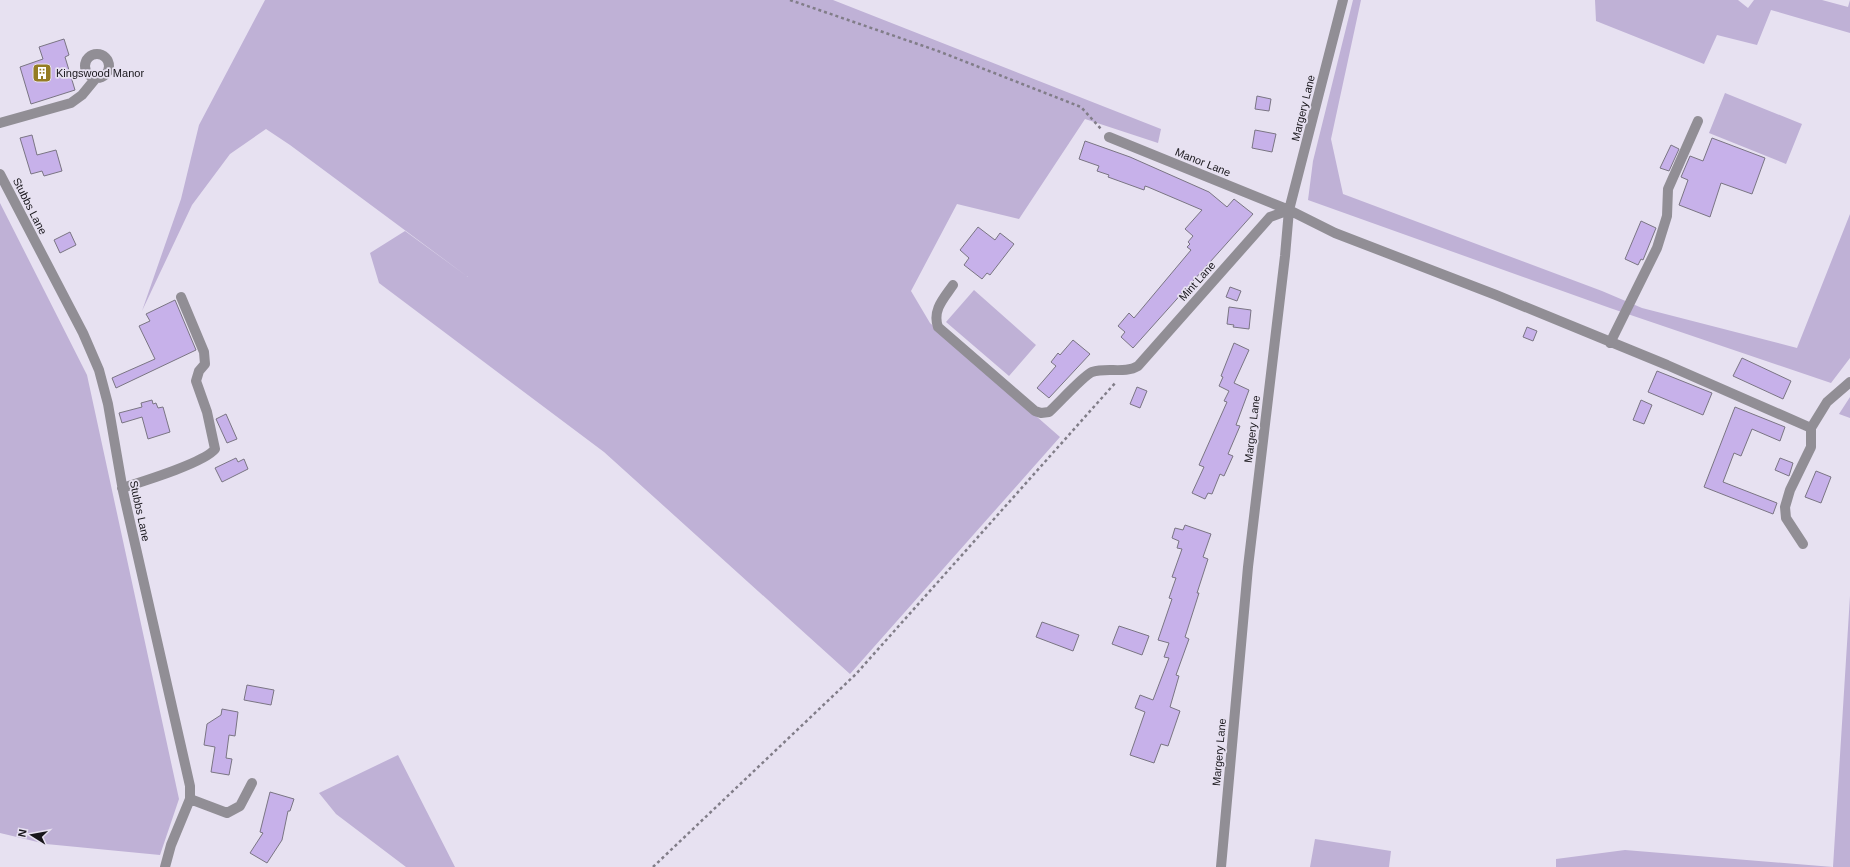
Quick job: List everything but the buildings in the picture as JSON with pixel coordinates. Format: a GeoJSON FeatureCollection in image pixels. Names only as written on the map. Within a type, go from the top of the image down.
{"type":"FeatureCollection","features":[{"type":"Feature","properties":{"kind":"street","name":"Margery Lane"},"geometry":{"type":"LineString","coordinates":[[1221,867],[1248,567],[1285,256],[1289,210],[1343,0]]}},
{"type":"Feature","properties":{"kind":"street"},"geometry":{"type":"LineString","coordinates":[[0,123],[49,111],[71,103],[82,95],[96,78]]}},
{"type":"Feature","properties":{"kind":"street"},"geometry":{"type":"LineString","coordinates":[[1610,342],[1657,248],[1666,216],[1668,189],[1698,121]]}},
{"type":"Feature","properties":{"kind":"street","name":"Manor Lane"},"geometry":{"type":"LineString","coordinates":[[1109,137],[1289,210],[1335,232],[1496,295],[1667,365],[1811,428]]}},
{"type":"Feature","properties":{"kind":"street","name":"Stubbs Lane"},"geometry":{"type":"LineString","coordinates":[[0,174],[83,333],[99,370],[108,404],[122,488],[190,786],[190,799],[171,845],[165,867]]}},
{"type":"Feature","properties":{"kind":"street","name":"Mint Lane"},"geometry":{"type":"LineString","coordinates":[[1126,370],[1138,366],[1270,217],[1289,210]]}},
{"type":"Feature","properties":{"kind":"street"},"geometry":{"type":"LineString","coordinates":[[953,284],[936,310],[935,319],[938,327],[1035,411],[1041,413],[1049,412],[1090,373],[1104,369],[1126,370]]}},
{"type":"Feature","properties":{"kind":"street"},"geometry":{"type":"LineString","coordinates":[[122,488],[198,460],[212,453],[215,449],[207,412],[196,380],[205,364],[204,352],[182,298]]}},
{"type":"Feature","properties":{"kind":"street"},"geometry":{"type":"LineString","coordinates":[[1803,544],[1786,518],[1785,507],[1790,490],[1811,447],[1811,428],[1827,402],[1850,382]]}},
{"type":"Feature","properties":{"kind":"street"},"geometry":{"type":"LineString","coordinates":[[190,799],[227,813],[240,806],[252,783]]}},
{"type":"Feature","properties":{"kind":"path"},"geometry":{"type":"LineString","coordinates":[[790,0],[938,52],[1081,107],[1109,137]]}},
{"type":"Feature","properties":{"kind":"path"},"geometry":{"type":"LineString","coordinates":[[653,867],[856,674],[1126,370]]}},
{"type":"Feature","properties":{"kind":"shaded area"},"geometry":{"type":"Polygon","coordinates":[[[265,0],[833,0],[1161,129],[1158,143],[1085,119],[1019,219],[957,204],[911,291],[930,323],[1060,437],[850,674],[604,452],[379,283],[370,253],[405,231],[468,277],[290,145],[266,129],[230,154],[192,205],[142,311],[181,199],[199,125],[265,0]]]}},
{"type":"Feature","properties":{"kind":"shaded area"},"geometry":{"type":"Polygon","coordinates":[[[1353,0],[1361,0],[1331,139],[1343,194],[1602,291],[1642,308],[1797,348],[1850,214],[1850,358],[1831,383],[1610,308],[1308,200],[1313,161],[1353,0]]]}},
{"type":"Feature","properties":{"kind":"shaded area"},"geometry":{"type":"Polygon","coordinates":[[[1595,0],[1738,0],[1748,8],[1754,0],[1822,0],[1848,7],[1850,0],[1850,33],[1771,10],[1757,45],[1717,35],[1704,64],[1596,21],[1595,0]]]}},
{"type":"Feature","properties":{"kind":"shaded area"},"geometry":{"type":"Polygon","coordinates":[[[1725,93],[1802,124],[1786,164],[1709,133],[1725,93]]]}},
{"type":"Feature","properties":{"kind":"shaded area"},"geometry":{"type":"Polygon","coordinates":[[[0,203],[87,375],[179,799],[160,855],[46,844],[0,833],[0,203]]]}},
{"type":"Feature","properties":{"kind":"shaded area"},"geometry":{"type":"Polygon","coordinates":[[[974,290],[1036,345],[1009,376],[946,322],[974,290]]]}},
{"type":"Feature","properties":{"kind":"shaded area"},"geometry":{"type":"Polygon","coordinates":[[[1850,397],[1850,418],[1839,414],[1850,397]]]}},
{"type":"Feature","properties":{"kind":"shaded area"},"geometry":{"type":"Polygon","coordinates":[[[1850,596],[1850,867],[1833,867],[1850,596]]]}},
{"type":"Feature","properties":{"kind":"shaded area"},"geometry":{"type":"Polygon","coordinates":[[[398,755],[455,867],[406,867],[336,814],[319,793],[398,755]]]}},
{"type":"Feature","properties":{"kind":"shaded area"},"geometry":{"type":"Polygon","coordinates":[[[1315,839],[1391,851],[1389,867],[1310,867],[1315,839]]]}},
{"type":"Feature","properties":{"kind":"shaded area"},"geometry":{"type":"Polygon","coordinates":[[[1625,850],[1833,867],[1556,867],[1556,859],[1625,850]]]}},
{"type":"Feature","properties":{"kind":"place","name":"Kingswood Manor"},"geometry":{"type":"Point","coordinates":[42,73]}}]}
